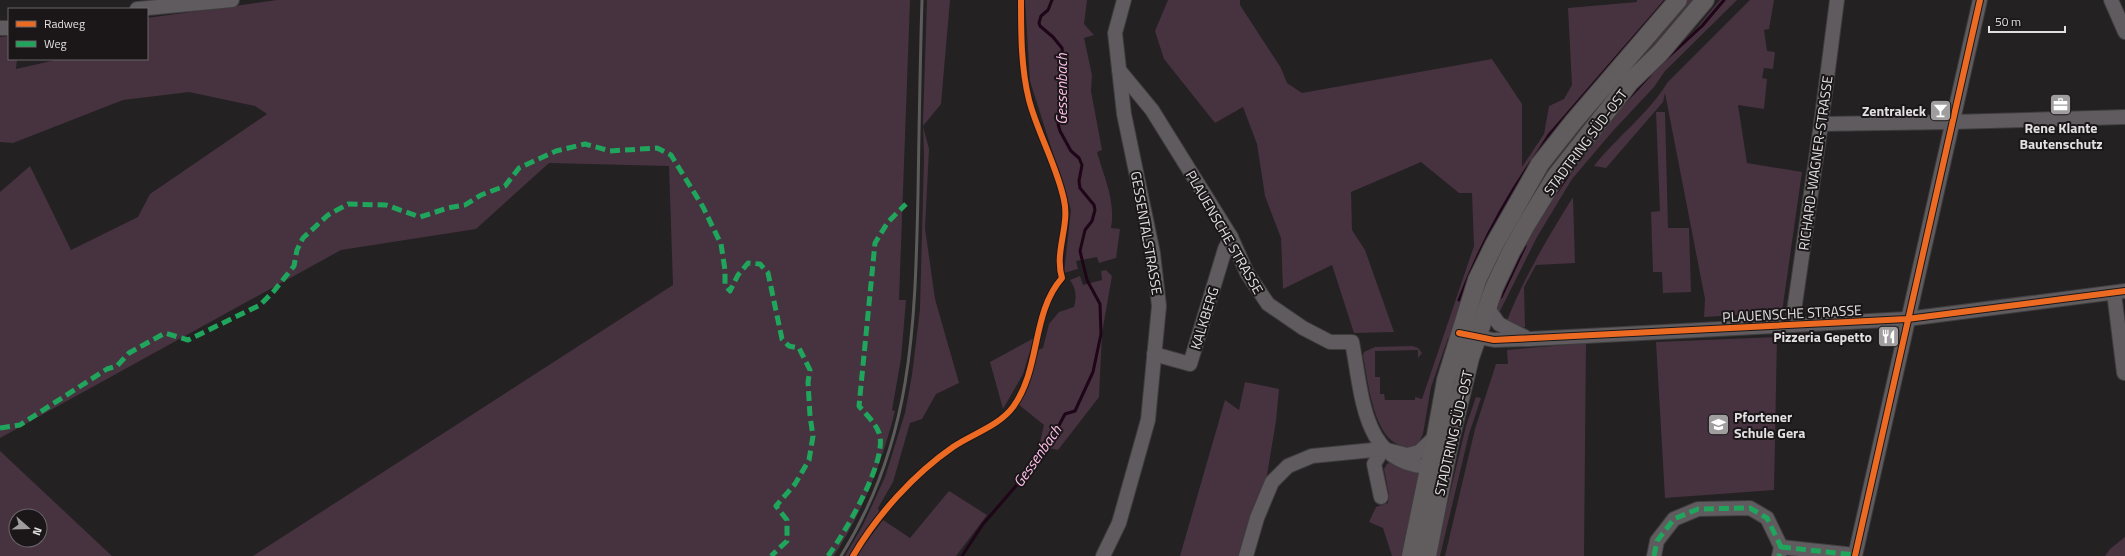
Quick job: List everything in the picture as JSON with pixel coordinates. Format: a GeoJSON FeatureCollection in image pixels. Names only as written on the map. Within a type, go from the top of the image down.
{"type":"FeatureCollection","features":[{"type":"Feature","properties":{"kind":"main road","name":"STADTRING SÜD-OST"},"geometry":{"type":"LineString","coordinates":[[1411,556],[1446,380],[1459,333],[1477,280],[1494,245],[1540,164],[1678,0]]}},
{"type":"Feature","properties":{"kind":"main road","name":"STADTRING SÜD-OST"},"geometry":{"type":"LineString","coordinates":[[1427,556],[1429,471],[1463,387],[1477,338],[1494,288],[1526,224],[1556,176],[1630,82],[1660,53],[1705,0]]}},
{"type":"Feature","properties":{"kind":"street"},"geometry":{"type":"LineString","coordinates":[[148,8],[232,0]]}},
{"type":"Feature","properties":{"kind":"street","name":"GESSENTALSTRASSE"},"geometry":{"type":"LineString","coordinates":[[1103,556],[1119,523],[1148,420],[1160,306],[1154,253],[1124,114],[1115,33],[1124,0]]}},
{"type":"Feature","properties":{"kind":"street","name":"RICHARD-WAGNER-STRASSE"},"geometry":{"type":"LineString","coordinates":[[1792,325],[1837,0]]}},
{"type":"Feature","properties":{"kind":"street"},"geometry":{"type":"LineString","coordinates":[[1654,556],[1656,541],[1674,519],[1698,509],[1750,508],[1767,518],[1780,551],[1855,555],[1980,0]]}},
{"type":"Feature","properties":{"kind":"street"},"geometry":{"type":"LineString","coordinates":[[2112,0],[2125,32]]}},
{"type":"Feature","properties":{"kind":"street","name":"PLAUENSCHE STRASSE"},"geometry":{"type":"LineString","coordinates":[[1119,69],[1152,110],[1230,237],[1247,273],[1268,304],[1303,328],[1330,342],[1352,342],[1369,426],[1383,448],[1398,459],[1429,471]]}},
{"type":"Feature","properties":{"kind":"street"},"geometry":{"type":"LineString","coordinates":[[1821,124],[2125,117]]}},
{"type":"Feature","properties":{"kind":"street","name":"KALKBERG"},"geometry":{"type":"LineString","coordinates":[[1154,354],[1190,364],[1230,237]]}},
{"type":"Feature","properties":{"kind":"street"},"geometry":{"type":"LineString","coordinates":[[2120,292],[2124,373]]}},
{"type":"Feature","properties":{"kind":"street","name":"PLAUENSCHE STRASSE"},"geometry":{"type":"LineString","coordinates":[[1459,333],[1477,338],[1494,340],[1529,339],[1907,319],[2120,292]]}},
{"type":"Feature","properties":{"kind":"street","name":"PLAUENSCHE STRASSE"},"geometry":{"type":"LineString","coordinates":[[1487,307],[1499,324],[1529,339]]}},
{"type":"Feature","properties":{"kind":"street"},"geometry":{"type":"LineString","coordinates":[[1246,556],[1258,518],[1272,482],[1288,466],[1312,456],[1383,448],[1407,455],[1413,454],[1424,449],[1427,443],[1436,435]]}},
{"type":"Feature","properties":{"kind":"street"},"geometry":{"type":"LineString","coordinates":[[1381,497],[1374,464],[1383,448]]}},
{"type":"Feature","properties":{"kind":"shaded area"},"geometry":{"type":"Polygon","coordinates":[[[277,0],[910,0],[899,300],[906,300],[901,359],[892,410],[895,411],[878,468],[863,504],[834,556],[253,556],[673,285],[669,166],[549,163],[476,229],[341,250],[0,438],[0,192],[30,166],[71,250],[138,217],[150,194],[267,114],[255,106],[189,92],[123,100],[13,143],[0,142],[0,37],[8,36],[8,60],[17,60],[16,69],[56,60],[148,60],[148,18],[277,0]]]}},
{"type":"Feature","properties":{"kind":"shaded area"},"geometry":{"type":"Polygon","coordinates":[[[927,0],[950,0],[941,104],[923,126],[927,0]]]}},
{"type":"Feature","properties":{"kind":"shaded area"},"geometry":{"type":"Polygon","coordinates":[[[1025,0],[1087,0],[1084,24],[1094,35],[1084,38],[1092,75],[1091,91],[1102,150],[1097,152],[1111,199],[1111,228],[1120,229],[1116,258],[1099,263],[1097,257],[1076,261],[1078,269],[1064,273],[1071,210],[1030,81],[1025,0]]]}},
{"type":"Feature","properties":{"kind":"shaded area"},"geometry":{"type":"Polygon","coordinates":[[[1168,0],[1240,0],[1240,5],[1281,68],[1287,83],[1302,93],[1492,59],[1522,104],[1522,167],[1544,134],[1549,106],[1564,99],[1572,85],[1568,8],[1637,2],[1637,0],[1673,0],[1582,104],[1451,339],[1448,338],[1431,387],[1423,434],[1417,446],[1403,446],[1391,440],[1383,429],[1376,415],[1371,399],[1363,356],[1364,352],[1375,347],[1412,346],[1418,348],[1422,353],[1418,358],[1418,350],[1375,351],[1375,377],[1380,377],[1380,394],[1384,394],[1385,400],[1415,400],[1415,397],[1422,399],[1474,246],[1472,193],[1459,193],[1421,162],[1351,192],[1352,230],[1365,250],[1394,332],[1354,333],[1332,265],[1283,289],[1281,238],[1265,196],[1257,144],[1243,107],[1215,123],[1164,59],[1155,31],[1168,0]]]}},
{"type":"Feature","properties":{"kind":"shaded area"},"geometry":{"type":"Polygon","coordinates":[[[1688,0],[1699,0],[1629,74],[1510,235],[1575,132],[1688,0]]]}},
{"type":"Feature","properties":{"kind":"shaded area"},"geometry":{"type":"Polygon","coordinates":[[[1720,0],[1737,0],[1665,71],[1654,87],[1612,132],[1572,179],[1537,237],[1498,315],[1495,308],[1505,279],[1553,191],[1630,92],[1696,29],[1720,0]]]}},
{"type":"Feature","properties":{"kind":"shaded area"},"geometry":{"type":"Polygon","coordinates":[[[1750,0],[1774,0],[1769,29],[1764,30],[1767,51],[1775,52],[1773,69],[1764,68],[1762,78],[1767,79],[1764,109],[1738,105],[1747,163],[1802,172],[1782,312],[1704,317],[1705,299],[1665,93],[1663,102],[1606,168],[1594,166],[1612,145],[1652,104],[1667,83],[1750,0]]]}},
{"type":"Feature","properties":{"kind":"shaded area"},"geometry":{"type":"Polygon","coordinates":[[[1656,112],[1665,112],[1668,228],[1689,228],[1691,292],[1663,293],[1662,272],[1653,272],[1651,212],[1660,211],[1656,112]]]}},
{"type":"Feature","properties":{"kind":"shaded area"},"geometry":{"type":"Polygon","coordinates":[[[923,127],[929,149],[925,228],[935,299],[959,383],[936,394],[922,419],[910,423],[893,482],[878,508],[880,514],[850,556],[845,556],[863,525],[885,477],[905,413],[912,375],[920,309],[924,157],[923,127]]]}},
{"type":"Feature","properties":{"kind":"shaded area"},"geometry":{"type":"Polygon","coordinates":[[[1573,197],[1575,263],[1536,265],[1524,287],[1525,327],[1518,328],[1506,323],[1536,258],[1573,197]]]}},
{"type":"Feature","properties":{"kind":"shaded area"},"geometry":{"type":"Polygon","coordinates":[[[1106,270],[1112,276],[1102,333],[1099,397],[1058,450],[1039,446],[1044,425],[1018,404],[1024,394],[1038,350],[1043,348],[1049,324],[1059,312],[1074,307],[1075,293],[1074,287],[1070,280],[1080,276],[1083,285],[1102,280],[1101,271],[1106,270]]]}},
{"type":"Feature","properties":{"kind":"shaded area","name":"Pfortener Schule Gera"},"geometry":{"type":"Polygon","coordinates":[[[1777,337],[1774,490],[1665,498],[1656,342],[1777,337]]]}},
{"type":"Feature","properties":{"kind":"shaded area"},"geometry":{"type":"Polygon","coordinates":[[[1034,338],[1023,374],[1003,409],[990,362],[1034,338]]]}},
{"type":"Feature","properties":{"kind":"shaded area"},"geometry":{"type":"Polygon","coordinates":[[[1586,343],[1584,556],[1445,556],[1475,429],[1496,364],[1508,364],[1507,350],[1586,343]]]}},
{"type":"Feature","properties":{"kind":"shaded area"},"geometry":{"type":"Polygon","coordinates":[[[1245,382],[1279,389],[1276,421],[1267,475],[1241,556],[1180,556],[1225,400],[1239,410],[1245,382]]]}},
{"type":"Feature","properties":{"kind":"shaded area"},"geometry":{"type":"Polygon","coordinates":[[[1476,397],[1481,398],[1469,434],[1440,556],[1435,556],[1466,426],[1476,397]]]}},
{"type":"Feature","properties":{"kind":"shaded area"},"geometry":{"type":"Polygon","coordinates":[[[0,451],[112,556],[0,556],[0,451]]]}},
{"type":"Feature","properties":{"kind":"shaded area"},"geometry":{"type":"Polygon","coordinates":[[[1392,461],[1417,472],[1420,479],[1404,556],[1392,556],[1383,528],[1369,522],[1376,507],[1388,503],[1389,495],[1384,469],[1387,464],[1392,461]]]}},
{"type":"Feature","properties":{"kind":"shaded area"},"geometry":{"type":"Polygon","coordinates":[[[949,491],[987,515],[956,556],[856,556],[883,520],[910,538],[949,491]]]}},
{"type":"Feature","properties":{"kind":"shaded area"},"geometry":{"type":"Polygon","coordinates":[[[2125,537],[2125,556],[2105,556],[2110,549],[2125,537]]]}},
{"type":"Feature","properties":{"kind":"waterway","name":"Gessenbach"},"geometry":{"type":"LineString","coordinates":[[962,556],[983,524],[1022,479],[1036,457],[1041,452],[1041,447],[1051,434],[1056,431],[1065,414],[1075,411],[1093,372],[1101,334],[1100,304],[1087,280],[1080,251],[1085,230],[1092,221],[1095,210],[1094,205],[1080,188],[1079,181],[1082,165],[1079,158],[1071,151],[1060,131],[1058,124],[1062,100],[1059,80],[1064,65],[1062,48],[1053,37],[1040,26],[1039,23],[1041,16],[1048,10],[1052,0]]}},
{"type":"Feature","properties":{"kind":"waterway"},"geometry":{"type":"LineString","coordinates":[[1534,158],[1549,135],[1666,0]]}},
{"type":"Feature","properties":{"kind":"waterway"},"geometry":{"type":"LineString","coordinates":[[1665,60],[1702,26],[1724,0]]}},
{"type":"Feature","properties":{"kind":"waterway"},"geometry":{"type":"LineString","coordinates":[[1625,102],[1650,75]]}},
{"type":"Feature","properties":{"kind":"waterway"},"geometry":{"type":"LineString","coordinates":[[1459,300],[1491,229],[1531,162]]}},
{"type":"Feature","properties":{"kind":"waterway"},"geometry":{"type":"LineString","coordinates":[[1556,193],[1573,168]]}},
{"type":"Feature","properties":{"kind":"waterway"},"geometry":{"type":"LineString","coordinates":[[1501,297],[1525,246]]}},
{"type":"Feature","properties":{"kind":"railway"},"geometry":{"type":"LineString","coordinates":[[841,556],[865,513],[883,469],[896,425],[905,381],[915,290],[922,0]]}},
{"type":"Feature","properties":{"kind":"marked path"},"geometry":{"type":"LineString","coordinates":[[0,428],[20,425],[107,369],[117,366],[129,353],[165,333],[188,340],[260,305],[274,291],[294,266],[297,250],[303,238],[328,215],[348,204],[386,205],[420,217],[448,208],[465,205],[481,195],[505,186],[519,168],[556,151],[585,144],[610,151],[657,148],[671,155],[703,207],[721,244],[725,270],[725,285],[730,291],[738,275],[748,263],[760,264],[768,273],[782,339],[789,346],[799,348],[810,370],[808,382],[813,436],[809,460],[795,484],[776,506],[787,520],[787,541],[771,556]]}},
{"type":"Feature","properties":{"kind":"marked path"},"geometry":{"type":"LineString","coordinates":[[828,556],[854,514],[878,460],[880,445],[878,430],[859,406],[875,243],[888,222],[906,204]]}},
{"type":"Feature","properties":{"kind":"marked path"},"geometry":{"type":"LineString","coordinates":[[1654,556],[1657,541],[1674,519],[1698,509],[1750,508],[1767,518],[1781,547],[1779,556]]}},
{"type":"Feature","properties":{"kind":"marked path"},"geometry":{"type":"LineString","coordinates":[[1781,547],[1855,555]]}},
{"type":"Feature","properties":{"kind":"cycle path"},"geometry":{"type":"LineString","coordinates":[[853,556],[873,525],[897,496],[924,470],[960,442],[993,425],[1013,407],[1022,392],[1028,376],[1045,308],[1052,292],[1062,278],[1060,258],[1065,220],[1064,200],[1057,175],[1037,125],[1026,88],[1022,50],[1021,0]]}},
{"type":"Feature","properties":{"kind":"cycle path"},"geometry":{"type":"LineString","coordinates":[[1855,556],[1980,0]]}},
{"type":"Feature","properties":{"kind":"cycle path"},"geometry":{"type":"LineString","coordinates":[[1459,333],[1494,340],[1907,319],[2125,291]]}},
{"type":"Feature","properties":{"kind":"place","name":"Rene Klante Bautenschutz"},"geometry":{"type":"Point","coordinates":[2061,105]}},
{"type":"Feature","properties":{"kind":"place","name":"Zentraleck"},"geometry":{"type":"Point","coordinates":[1941,110]}},
{"type":"Feature","properties":{"kind":"place","name":"Pizzeria Gepetto"},"geometry":{"type":"Point","coordinates":[1888,336]}},
{"type":"Feature","properties":{"kind":"place","name":"Pfortener Schule Gera"},"geometry":{"type":"Point","coordinates":[1718,424]}}]}
